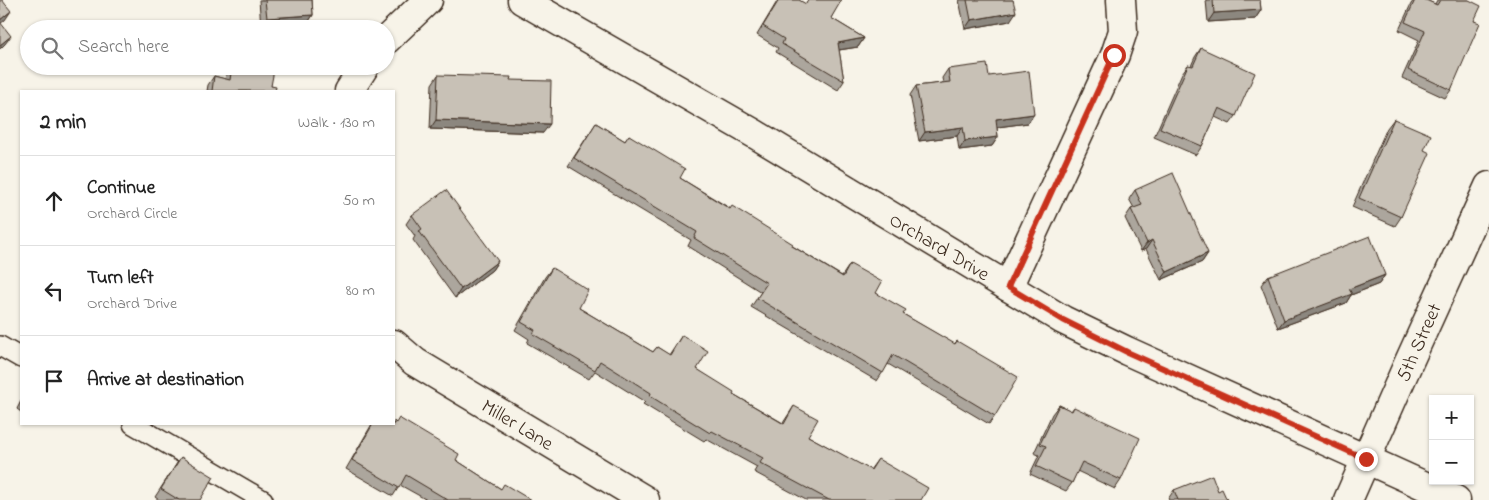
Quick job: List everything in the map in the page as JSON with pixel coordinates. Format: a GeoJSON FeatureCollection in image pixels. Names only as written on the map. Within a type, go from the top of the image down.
{"type":"FeatureCollection","features":[{"type":"Feature","properties":{"kind":"street"},"geometry":{"type":"LineString","coordinates":[[395,31],[428,0]]}},
{"type":"Feature","properties":{"kind":"street","name":"Orchard Drive"},"geometry":{"type":"LineString","coordinates":[[522,0],[755,134],[1063,320],[1127,352],[1456,500]]}},
{"type":"Feature","properties":{"kind":"street"},"geometry":{"type":"LineString","coordinates":[[1008,287],[1114,55],[1123,31],[1121,0]]}},
{"type":"Feature","properties":{"kind":"street"},"geometry":{"type":"LineString","coordinates":[[350,90],[359,75]]}},
{"type":"Feature","properties":{"kind":"street","name":"5th Street"},"geometry":{"type":"LineString","coordinates":[[1348,500],[1489,186]]}},
{"type":"Feature","properties":{"kind":"street","name":"Miller Lane"},"geometry":{"type":"LineString","coordinates":[[395,345],[415,362],[645,500]]}},
{"type":"Feature","properties":{"kind":"lane"},"geometry":{"type":"LineString","coordinates":[[0,346],[20,357]]}},
{"type":"Feature","properties":{"kind":"lane"},"geometry":{"type":"LineString","coordinates":[[135,425],[263,500]]}},
{"type":"Feature","properties":{"kind":"building"},"geometry":{"type":"Polygon","coordinates":[[[0,0],[11,11],[0,20],[0,0]]]}},
{"type":"Feature","properties":{"kind":"building"},"geometry":{"type":"Polygon","coordinates":[[[265,0],[312,0],[313,15],[267,18],[265,0]]]}},
{"type":"Feature","properties":{"kind":"building"},"geometry":{"type":"Polygon","coordinates":[[[779,0],[799,0],[806,4],[808,0],[841,1],[831,18],[864,38],[838,43],[844,81],[782,44],[784,39],[763,26],[779,0]]]}},
{"type":"Feature","properties":{"kind":"building"},"geometry":{"type":"Polygon","coordinates":[[[967,0],[1013,0],[1016,12],[971,20],[967,0]]]}},
{"type":"Feature","properties":{"kind":"building"},"geometry":{"type":"Polygon","coordinates":[[[1213,0],[1260,0],[1261,10],[1214,13],[1213,0]]]}},
{"type":"Feature","properties":{"kind":"building"},"geometry":{"type":"Polygon","coordinates":[[[1415,0],[1426,0],[1437,5],[1440,0],[1469,0],[1481,6],[1474,21],[1480,23],[1451,90],[1408,70],[1425,31],[1405,22],[1415,0]]]}},
{"type":"Feature","properties":{"kind":"building"},"geometry":{"type":"Polygon","coordinates":[[[0,22],[11,36],[0,45],[0,22]]]}},
{"type":"Feature","properties":{"kind":"building"},"geometry":{"type":"Polygon","coordinates":[[[1201,48],[1255,73],[1236,116],[1219,108],[1202,146],[1160,128],[1188,65],[1193,66],[1201,48]]]}},
{"type":"Feature","properties":{"kind":"building"},"geometry":{"type":"Polygon","coordinates":[[[987,64],[989,76],[1029,71],[1034,114],[996,119],[998,137],[965,141],[963,127],[925,132],[916,86],[950,82],[948,69],[987,64]]]}},
{"type":"Feature","properties":{"kind":"building"},"geometry":{"type":"Polygon","coordinates":[[[231,75],[273,75],[271,86],[276,87],[275,90],[212,90],[214,76],[230,80],[231,75]]]}},
{"type":"Feature","properties":{"kind":"building"},"geometry":{"type":"Polygon","coordinates":[[[438,75],[511,77],[510,80],[551,81],[550,124],[436,120],[438,75]]]}},
{"type":"Feature","properties":{"kind":"building"},"geometry":{"type":"Polygon","coordinates":[[[1394,119],[1431,135],[1424,150],[1430,153],[1401,217],[1359,198],[1394,119]]]}},
{"type":"Feature","properties":{"kind":"building"},"geometry":{"type":"Polygon","coordinates":[[[596,123],[625,141],[629,135],[685,169],[680,178],[730,209],[732,206],[843,277],[850,264],[882,282],[876,293],[906,310],[903,314],[955,344],[957,341],[1018,377],[995,416],[893,355],[883,373],[757,298],[767,283],[694,238],[697,232],[574,158],[596,123]]]}},
{"type":"Feature","properties":{"kind":"building"},"geometry":{"type":"Polygon","coordinates":[[[1173,173],[1208,253],[1167,272],[1152,240],[1147,243],[1131,209],[1142,205],[1135,190],[1173,173]]]}},
{"type":"Feature","properties":{"kind":"building"},"geometry":{"type":"Polygon","coordinates":[[[446,190],[498,261],[461,289],[419,231],[422,229],[412,215],[446,190]]]}},
{"type":"Feature","properties":{"kind":"building"},"geometry":{"type":"Polygon","coordinates":[[[1370,236],[1385,275],[1349,289],[1352,294],[1284,320],[1268,276],[1370,236]]]}},
{"type":"Feature","properties":{"kind":"building"},"geometry":{"type":"Polygon","coordinates":[[[552,268],[588,290],[579,308],[653,352],[657,347],[670,355],[682,335],[708,351],[697,369],[734,392],[733,394],[784,424],[794,406],[818,419],[808,436],[871,470],[878,459],[928,488],[921,500],[829,500],[760,463],[763,458],[712,431],[710,433],[650,396],[651,393],[600,361],[595,370],[533,334],[535,330],[521,322],[552,268]]]}},
{"type":"Feature","properties":{"kind":"building"},"geometry":{"type":"Polygon","coordinates":[[[1059,405],[1072,411],[1074,407],[1140,438],[1121,480],[1082,462],[1072,483],[1036,466],[1046,446],[1040,444],[1059,405]]]}},
{"type":"Feature","properties":{"kind":"building"},"geometry":{"type":"Polygon","coordinates":[[[399,418],[459,454],[456,460],[501,489],[504,484],[531,500],[448,500],[406,475],[399,488],[352,460],[372,425],[395,425],[399,418]]]}},
{"type":"Feature","properties":{"kind":"building"},"geometry":{"type":"Polygon","coordinates":[[[181,457],[214,477],[200,500],[179,500],[161,489],[181,457]]]}},
{"type":"Feature","properties":{"kind":"building"},"geometry":{"type":"Polygon","coordinates":[[[1212,475],[1218,491],[1222,489],[1227,500],[1178,500],[1174,490],[1212,475]]]}},
{"type":"Feature","properties":{"kind":"route"},"geometry":{"type":"LineString","coordinates":[[1114,55],[1008,287],[1063,320],[1127,352],[1366,459]]}}]}
